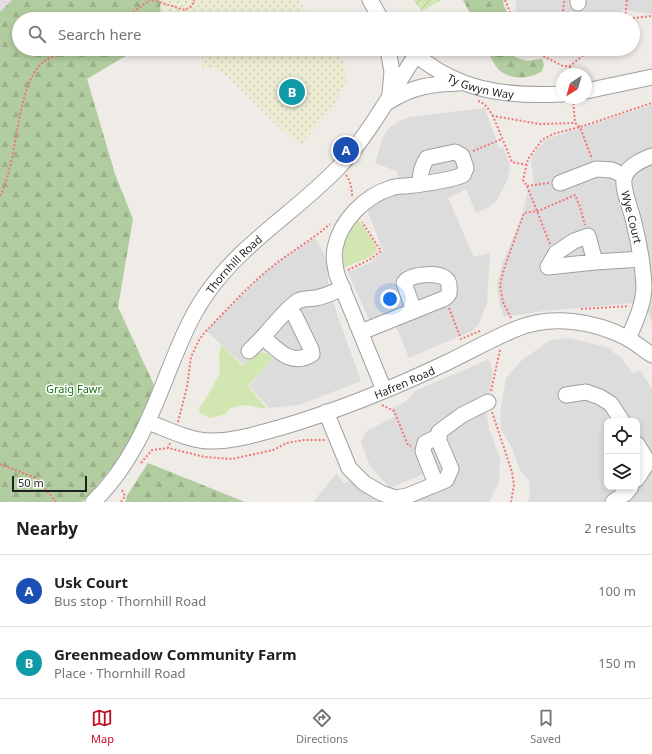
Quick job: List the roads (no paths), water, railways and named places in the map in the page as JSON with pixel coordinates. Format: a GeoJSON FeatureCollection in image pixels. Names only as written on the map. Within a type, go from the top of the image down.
{"type":"FeatureCollection","features":[{"type":"Feature","properties":{"kind":"street"},"geometry":{"type":"LineString","coordinates":[[370,0],[377,12]]}},
{"type":"Feature","properties":{"kind":"street"},"geometry":{"type":"LineString","coordinates":[[387,100],[392,72],[389,56]]}},
{"type":"Feature","properties":{"kind":"street","name":"Thornhill Road"},"geometry":{"type":"LineString","coordinates":[[93,502],[111,484],[129,458],[148,422],[178,347],[204,296],[230,264],[260,235],[300,202],[338,167],[366,133],[387,100],[410,56]]}},
{"type":"Feature","properties":{"kind":"street","name":"Ty Gwyn Way"},"geometry":{"type":"LineString","coordinates":[[418,56],[443,74],[461,83],[480,89],[533,96],[556,94]]}},
{"type":"Feature","properties":{"kind":"street"},"geometry":{"type":"LineString","coordinates":[[592,90],[652,77]]}},
{"type":"Feature","properties":{"kind":"street"},"geometry":{"type":"LineString","coordinates":[[387,100],[425,85],[461,83]]}},
{"type":"Feature","properties":{"kind":"street"},"geometry":{"type":"LineString","coordinates":[[384,390],[334,262],[335,248],[347,220],[367,200],[392,187],[421,184],[453,179],[463,175],[466,168],[462,156],[455,152],[428,158],[423,164],[419,176],[421,184]]}},
{"type":"Feature","properties":{"kind":"street","name":"Wye Court"},"geometry":{"type":"LineString","coordinates":[[628,339],[648,288],[634,221],[624,186],[625,176],[631,167],[641,160],[652,156]]}},
{"type":"Feature","properties":{"kind":"street","name":"Wye Court"},"geometry":{"type":"LineString","coordinates":[[560,183],[596,169],[612,170],[625,176]]}},
{"type":"Feature","properties":{"kind":"street","name":"Wye Court"},"geometry":{"type":"LineString","coordinates":[[595,262],[588,236],[574,241],[556,253],[548,267],[641,259]]}},
{"type":"Feature","properties":{"kind":"street"},"geometry":{"type":"LineString","coordinates":[[361,332],[414,311],[445,298],[450,293],[448,281],[445,277],[430,274],[408,278],[404,283],[414,311]]}},
{"type":"Feature","properties":{"kind":"street"},"geometry":{"type":"LineString","coordinates":[[249,351],[296,302],[304,298],[314,298],[328,295],[343,288]]}},
{"type":"Feature","properties":{"kind":"street"},"geometry":{"type":"LineString","coordinates":[[263,337],[281,354],[291,358],[297,360],[312,354],[295,316],[288,310]]}},
{"type":"Feature","properties":{"kind":"street","name":"Hafren Road"},"geometry":{"type":"LineString","coordinates":[[148,422],[207,441],[226,440],[254,435],[326,412],[384,390],[448,362],[517,328],[535,324],[551,322],[587,323],[616,333],[628,339],[652,356]]}},
{"type":"Feature","properties":{"kind":"street"},"geometry":{"type":"LineString","coordinates":[[566,395],[586,392],[600,397],[611,404],[620,418]]}},
{"type":"Feature","properties":{"kind":"street"},"geometry":{"type":"LineString","coordinates":[[326,412],[349,468],[364,483],[397,500],[446,480],[450,469],[439,441],[439,432],[462,415],[488,402]]}},
{"type":"Feature","properties":{"kind":"street"},"geometry":{"type":"LineString","coordinates":[[640,448],[650,462],[640,475]]}},
{"type":"Feature","properties":{"kind":"street"},"geometry":{"type":"LineString","coordinates":[[613,502],[628,490]]}},
{"type":"Feature","properties":{"kind":"place","name":"Greenmeadow Community Farm"},"geometry":{"type":"Point","coordinates":[292,92]}},
{"type":"Feature","properties":{"kind":"place","name":"Usk Court"},"geometry":{"type":"Point","coordinates":[346,150]}},
{"type":"Feature","properties":{"kind":"park label","name":"Graig Fawr"},"geometry":{"type":"Point","coordinates":[74,388]}}]}
